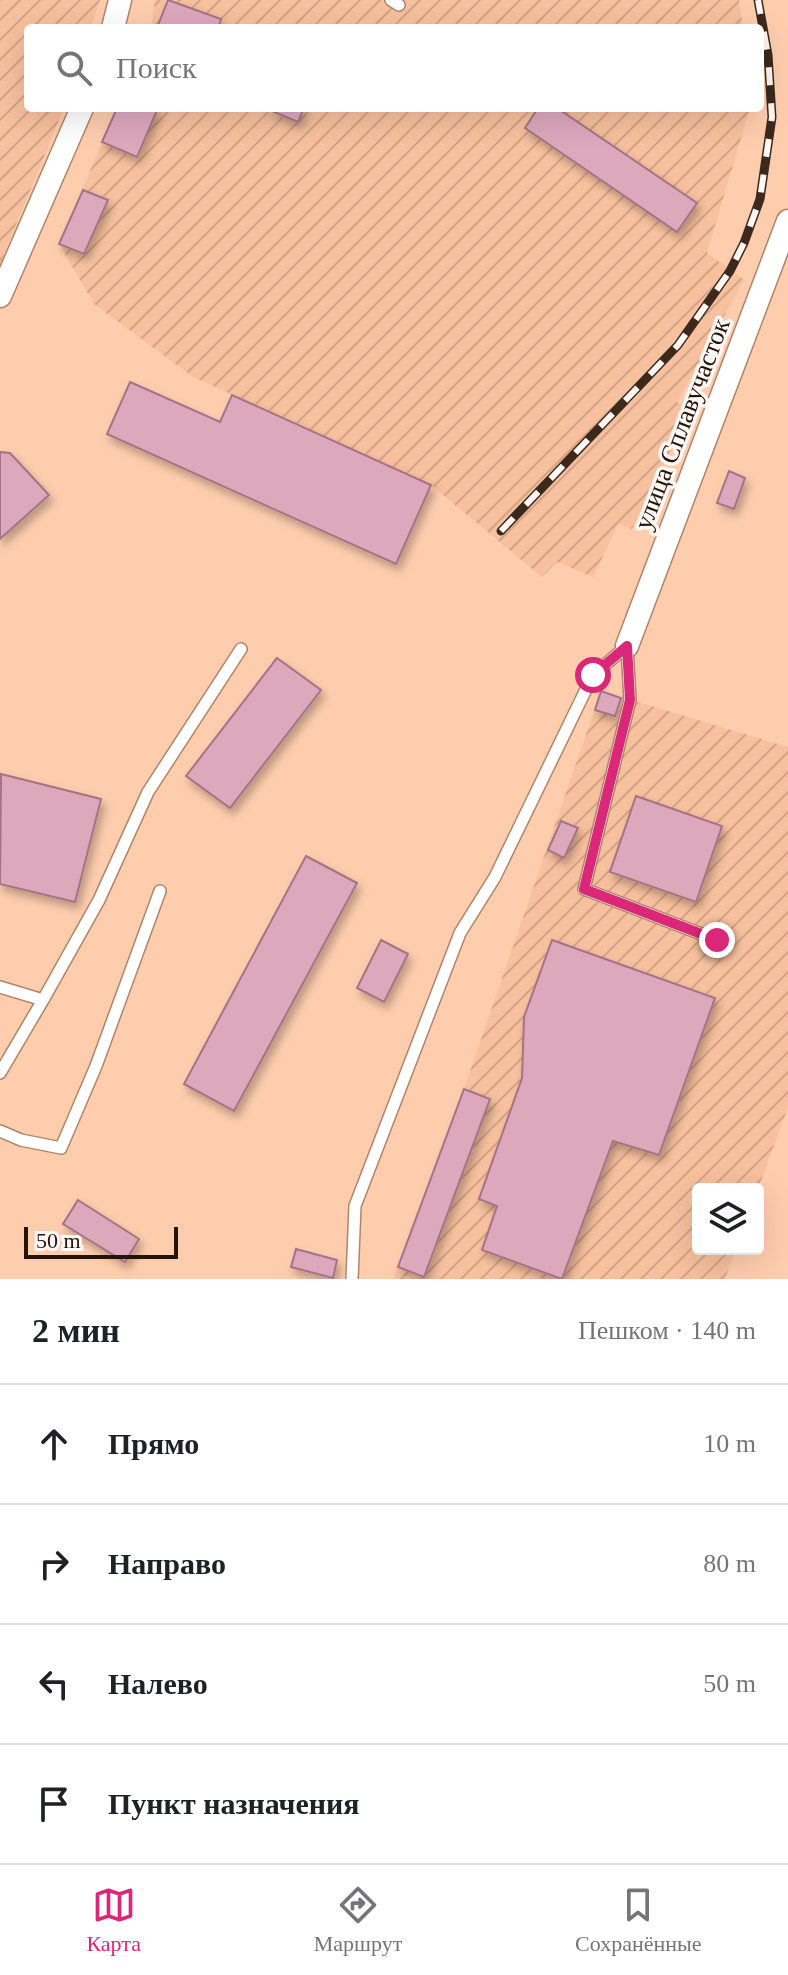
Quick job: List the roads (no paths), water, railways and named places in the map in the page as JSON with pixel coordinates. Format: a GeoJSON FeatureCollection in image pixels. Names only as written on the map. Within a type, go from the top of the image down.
{"type":"FeatureCollection","features":[{"type":"Feature","properties":{"kind":"street"},"geometry":{"type":"LineString","coordinates":[[114,24],[120,0]]}},
{"type":"Feature","properties":{"kind":"street"},"geometry":{"type":"LineString","coordinates":[[0,296],[80,112]]}},
{"type":"Feature","properties":{"kind":"street","name":"улица Сплавучасток"},"geometry":{"type":"LineString","coordinates":[[627,646],[788,221]]}},
{"type":"Feature","properties":{"kind":"lane"},"geometry":{"type":"LineString","coordinates":[[627,646],[630,700],[584,889],[717,940]]}},
{"type":"Feature","properties":{"kind":"lane"},"geometry":{"type":"LineString","coordinates":[[352,1279],[355,1206],[460,933],[495,877],[593,675],[627,646]]}},
{"type":"Feature","properties":{"kind":"lane"},"geometry":{"type":"LineString","coordinates":[[0,1073],[99,900],[148,792],[241,649]]}},
{"type":"Feature","properties":{"kind":"lane"},"geometry":{"type":"LineString","coordinates":[[0,1131],[21,1140],[61,1148],[96,1066],[160,891]]}},
{"type":"Feature","properties":{"kind":"lane"},"geometry":{"type":"LineString","coordinates":[[0,987],[43,1000]]}},
{"type":"Feature","properties":{"kind":"railway"},"geometry":{"type":"LineString","coordinates":[[758,0],[762,24]]}},
{"type":"Feature","properties":{"kind":"railway"},"geometry":{"type":"LineString","coordinates":[[501,531],[678,345],[730,271],[760,199],[772,117],[764,33]]}}]}
